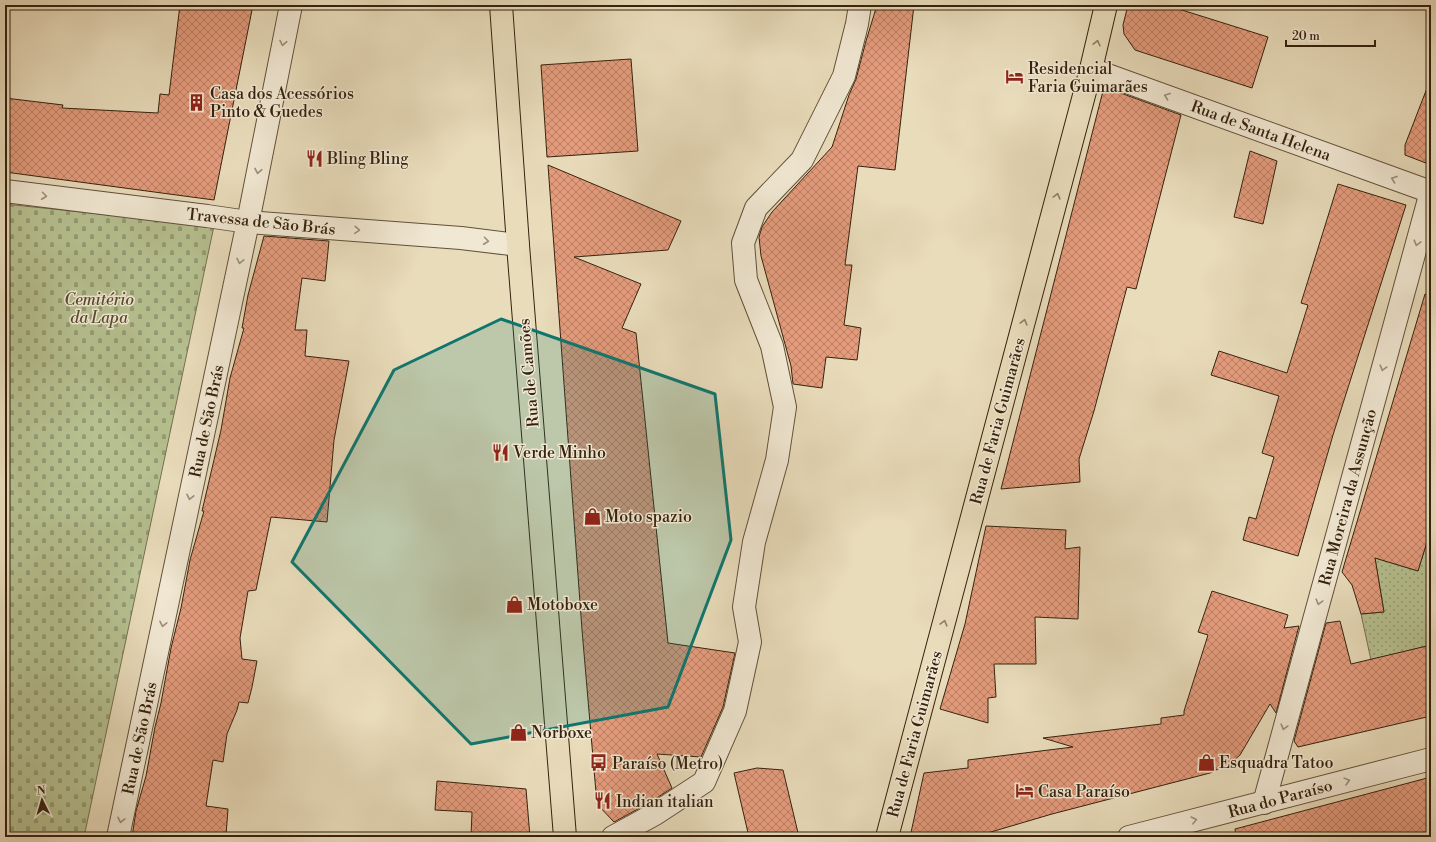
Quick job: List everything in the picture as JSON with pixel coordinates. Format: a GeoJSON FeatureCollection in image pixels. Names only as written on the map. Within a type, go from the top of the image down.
{"type":"FeatureCollection","features":[{"type":"Feature","properties":{"kind":"main road","name":"Rua de Camões"},"geometry":{"type":"LineString","coordinates":[[501,5],[518,245],[565,837]]}},
{"type":"Feature","properties":{"kind":"main road","name":"Rua de Faria Guimarães"},"geometry":{"type":"LineString","coordinates":[[887,837],[1091,69],[1106,5]]}},
{"type":"Feature","properties":{"kind":"street","name":"Rua de São Brás"},"geometry":{"type":"LineString","coordinates":[[118,837],[248,222],[291,5]]}},
{"type":"Feature","properties":{"kind":"street"},"geometry":{"type":"LineString","coordinates":[[612,837],[655,814],[704,782],[735,711],[750,642],[744,607],[754,542],[777,460],[785,407],[772,346],[746,280],[743,243],[756,208],[802,160],[844,76],[857,24],[860,5]]}},
{"type":"Feature","properties":{"kind":"street","name":"Rua de Santa Helena"},"geometry":{"type":"LineString","coordinates":[[1091,69],[1431,192]]}},
{"type":"Feature","properties":{"kind":"street","name":"Travessa de São Brás"},"geometry":{"type":"LineString","coordinates":[[5,191],[248,222],[461,238],[518,245]]}},
{"type":"Feature","properties":{"kind":"street","name":"Rua Moreira da Assunção"},"geometry":{"type":"LineString","coordinates":[[1264,803],[1431,192]]}},
{"type":"Feature","properties":{"kind":"street","name":"Rua do Paraíso"},"geometry":{"type":"LineString","coordinates":[[1130,837],[1431,758]]}},
{"type":"Feature","properties":{"kind":"highlighted area"},"geometry":{"type":"Polygon","coordinates":[[[501,319],[715,394],[731,540],[668,707],[471,744],[292,562],[394,370],[501,319]]]}},
{"type":"Feature","properties":{"kind":"green space","name":"Cemitério da Lapa"},"geometry":{"type":"Polygon","coordinates":[[[5,204],[214,226],[84,837],[5,837],[5,204]]]}},
{"type":"Feature","properties":{"kind":"green space"},"geometry":{"type":"Polygon","coordinates":[[[1431,529],[1431,645],[1371,660],[1361,614],[1384,612],[1375,558],[1418,571],[1431,529]]]}},
{"type":"Feature","properties":{"kind":"building","name":"Casa dos Acessórios Pinto & Guedes"},"geometry":{"type":"Polygon","coordinates":[[[180,5],[253,5],[214,200],[5,172],[5,98],[63,105],[62,108],[158,113],[160,94],[169,95],[180,5]]]}},
{"type":"Feature","properties":{"kind":"building"},"geometry":{"type":"Polygon","coordinates":[[[877,5],[914,5],[895,170],[858,166],[845,265],[852,265],[844,325],[861,328],[857,360],[826,357],[822,388],[793,384],[791,366],[761,256],[759,237],[762,227],[772,212],[832,147],[849,95],[856,79],[877,5]]]}},
{"type":"Feature","properties":{"kind":"building"},"geometry":{"type":"Polygon","coordinates":[[[1128,5],[1166,5],[1268,37],[1252,88],[1135,50],[1124,34],[1123,25],[1128,5]]]}},
{"type":"Feature","properties":{"kind":"building"},"geometry":{"type":"Polygon","coordinates":[[[631,59],[638,151],[547,157],[541,65],[631,59]]]}},
{"type":"Feature","properties":{"kind":"building"},"geometry":{"type":"Polygon","coordinates":[[[1429,83],[1431,83],[1431,165],[1405,155],[1405,145],[1429,83]]]}},
{"type":"Feature","properties":{"kind":"building"},"geometry":{"type":"Polygon","coordinates":[[[1104,87],[1181,115],[1136,289],[1127,287],[1094,411],[1079,459],[1080,482],[1001,489],[1104,87]]]}},
{"type":"Feature","properties":{"kind":"building"},"geometry":{"type":"Polygon","coordinates":[[[1250,151],[1277,161],[1263,224],[1234,217],[1250,151]]]}},
{"type":"Feature","properties":{"kind":"building"},"geometry":{"type":"Polygon","coordinates":[[[548,165],[681,221],[668,250],[574,257],[641,284],[622,328],[636,333],[668,643],[735,653],[723,707],[701,757],[657,754],[672,788],[649,803],[614,822],[597,804],[582,630],[548,165]]]}},
{"type":"Feature","properties":{"kind":"building"},"geometry":{"type":"Polygon","coordinates":[[[1338,184],[1406,205],[1333,435],[1298,556],[1243,540],[1249,517],[1256,519],[1274,457],[1262,453],[1279,396],[1211,375],[1219,351],[1287,373],[1308,305],[1301,303],[1338,184]]]}},
{"type":"Feature","properties":{"kind":"building"},"geometry":{"type":"Polygon","coordinates":[[[264,236],[329,241],[325,281],[302,278],[295,330],[307,330],[305,356],[349,361],[334,440],[327,522],[271,517],[256,590],[248,591],[240,638],[242,659],[257,661],[252,687],[248,703],[239,702],[227,734],[223,762],[213,760],[206,806],[228,809],[226,835],[162,832],[161,837],[132,837],[136,811],[146,776],[190,560],[204,511],[202,511],[221,430],[230,378],[244,328],[242,328],[248,295],[264,236]]]}},
{"type":"Feature","properties":{"kind":"building"},"geometry":{"type":"Polygon","coordinates":[[[1425,294],[1431,295],[1431,529],[1418,571],[1375,558],[1384,612],[1361,614],[1352,585],[1342,572],[1425,294]]]}},
{"type":"Feature","properties":{"kind":"building"},"geometry":{"type":"Polygon","coordinates":[[[986,526],[1066,530],[1065,549],[1080,547],[1078,619],[1035,617],[1036,664],[994,664],[996,697],[988,698],[988,723],[940,709],[965,624],[986,526]]]}},
{"type":"Feature","properties":{"kind":"building"},"geometry":{"type":"Polygon","coordinates":[[[1212,591],[1288,615],[1284,628],[1299,626],[1276,713],[1270,704],[1240,755],[1232,762],[1210,773],[970,837],[910,837],[924,773],[968,768],[968,760],[1073,747],[1043,738],[1161,724],[1161,718],[1184,715],[1208,635],[1198,632],[1212,591]]]}},
{"type":"Feature","properties":{"kind":"building"},"geometry":{"type":"Polygon","coordinates":[[[1340,621],[1351,664],[1431,645],[1431,716],[1298,747],[1294,741],[1326,623],[1340,621]]]}},
{"type":"Feature","properties":{"kind":"building"},"geometry":{"type":"Polygon","coordinates":[[[757,768],[783,770],[799,837],[749,837],[734,773],[757,768]]]}},
{"type":"Feature","properties":{"kind":"building"},"geometry":{"type":"Polygon","coordinates":[[[1431,777],[1431,837],[1236,837],[1235,829],[1431,777]]]}},
{"type":"Feature","properties":{"kind":"building"},"geometry":{"type":"Polygon","coordinates":[[[437,781],[526,789],[530,837],[471,837],[472,812],[435,810],[437,781]]]}},
{"type":"Feature","properties":{"kind":"place","name":"Residencial Faria Guimarães"},"geometry":{"type":"Point","coordinates":[1015,77]}},
{"type":"Feature","properties":{"kind":"place","name":"Casa dos Acessórios Pinto & Guedes"},"geometry":{"type":"Point","coordinates":[197,102]}},
{"type":"Feature","properties":{"kind":"place","name":"Bling Bling"},"geometry":{"type":"Point","coordinates":[314,158]}},
{"type":"Feature","properties":{"kind":"place","name":"Verde Minho"},"geometry":{"type":"Point","coordinates":[500,452]}},
{"type":"Feature","properties":{"kind":"place","name":"Moto spazio"},"geometry":{"type":"Point","coordinates":[592,516]}},
{"type":"Feature","properties":{"kind":"place","name":"Motoboxe"},"geometry":{"type":"Point","coordinates":[514,604]}},
{"type":"Feature","properties":{"kind":"place","name":"Norboxe"},"geometry":{"type":"Point","coordinates":[518,732]}},
{"type":"Feature","properties":{"kind":"place","name":"Esquadra Tatoo"},"geometry":{"type":"Point","coordinates":[1206,762]}},
{"type":"Feature","properties":{"kind":"place","name":"Paraíso (Metro)"},"geometry":{"type":"Point","coordinates":[599,763]}},
{"type":"Feature","properties":{"kind":"place","name":"Casa Paraíso"},"geometry":{"type":"Point","coordinates":[1025,791]}},
{"type":"Feature","properties":{"kind":"place","name":"Indian italian"},"geometry":{"type":"Point","coordinates":[603,801]}}]}
